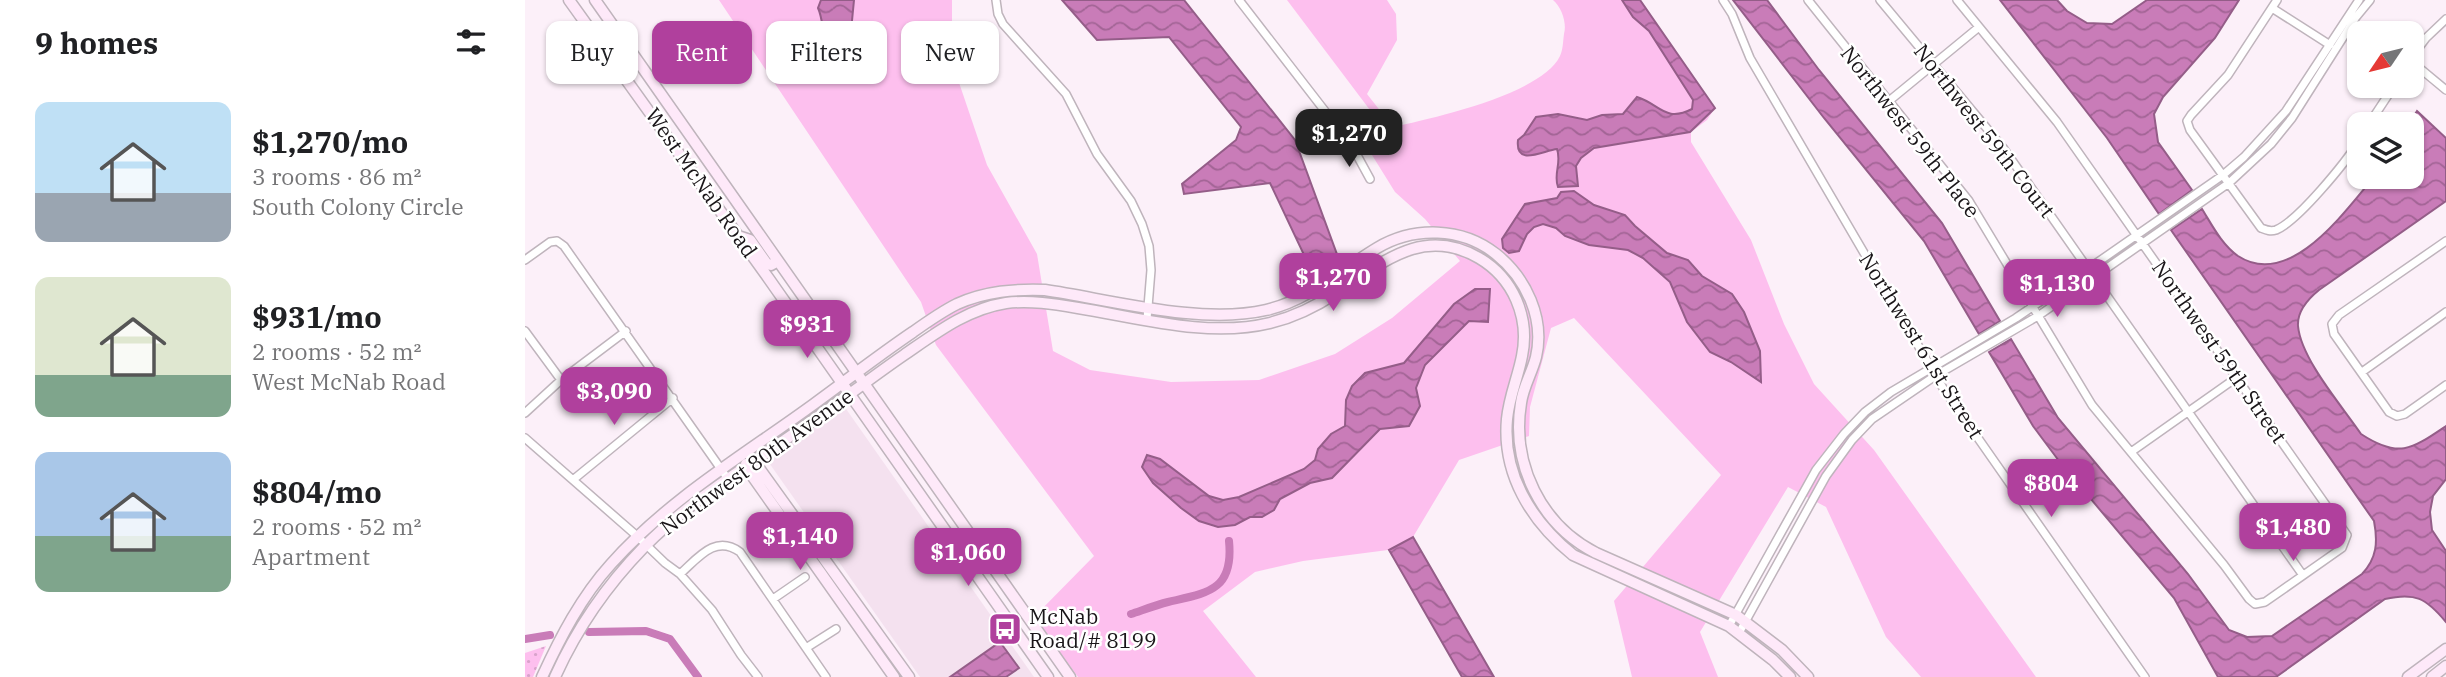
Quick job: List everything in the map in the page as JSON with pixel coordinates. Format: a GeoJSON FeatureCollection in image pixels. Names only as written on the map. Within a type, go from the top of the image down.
{"type":"FeatureCollection","features":[{"type":"Feature","properties":{"kind":"street","name":"West McNab Road"},"geometry":{"type":"LineString","coordinates":[[569,0],[738,235],[1048,677]]}},
{"type":"Feature","properties":{"kind":"street","name":"West McNab Road"},"geometry":{"type":"LineString","coordinates":[[595,0],[1070,677]]}},
{"type":"Feature","properties":{"kind":"street"},"geometry":{"type":"LineString","coordinates":[[996,0],[997,14],[1003,24],[1066,94],[1097,154],[1132,201],[1149,246],[1151,270],[1147,319]]}},
{"type":"Feature","properties":{"kind":"street"},"geometry":{"type":"LineString","coordinates":[[1239,0],[1352,146],[1370,179]]}},
{"type":"Feature","properties":{"kind":"street","name":"Northwest 61st Street"},"geometry":{"type":"LineString","coordinates":[[1723,0],[1732,14],[1750,58],[1930,368],[2145,677]]}},
{"type":"Feature","properties":{"kind":"street","name":"Northwest 59th Place"},"geometry":{"type":"LineString","coordinates":[[1808,0],[1969,201],[2078,384],[2249,599],[2255,604],[2265,602],[2302,574]]}},
{"type":"Feature","properties":{"kind":"street","name":"Northwest 59th Court"},"geometry":{"type":"LineString","coordinates":[[1880,0],[2004,149],[2302,574]]}},
{"type":"Feature","properties":{"kind":"street","name":"Northwest 59th Street"},"geometry":{"type":"LineString","coordinates":[[1957,0],[2057,122],[2347,535],[2341,548],[2302,574]]}},
{"type":"Feature","properties":{"kind":"street"},"geometry":{"type":"LineString","coordinates":[[2277,0],[2228,75],[2191,115],[2187,121],[2190,130],[2261,228],[2269,232],[2279,229],[2311,200],[2347,156]]}},
{"type":"Feature","properties":{"kind":"street"},"geometry":{"type":"LineString","coordinates":[[1739,633],[1826,476],[1851,440],[1881,412],[1935,376],[2038,316],[2138,235],[2223,175],[2264,137],[2286,111],[2359,0]]}},
{"type":"Feature","properties":{"kind":"street"},"geometry":{"type":"LineString","coordinates":[[1730,626],[1816,470],[1865,412],[1930,368],[2143,243],[2228,183],[2271,144],[2292,118],[2370,0]]}},
{"type":"Feature","properties":{"kind":"street"},"geometry":{"type":"LineString","coordinates":[[2272,8],[2336,49]]}},
{"type":"Feature","properties":{"kind":"street"},"geometry":{"type":"LineString","coordinates":[[2424,41],[2446,19]]}},
{"type":"Feature","properties":{"kind":"street"},"geometry":{"type":"LineString","coordinates":[[1889,101],[1979,27]]}},
{"type":"Feature","properties":{"kind":"street"},"geometry":{"type":"LineString","coordinates":[[2424,71],[2446,90]]}},
{"type":"Feature","properties":{"kind":"street","name":"Northwest 80th Avenue"},"geometry":{"type":"LineString","coordinates":[[542,677],[566,627],[582,603],[608,567],[637,536],[683,497],[957,304],[981,296],[1025,289],[1216,315],[1268,310],[1299,299],[1326,284],[1377,248],[1392,241],[1423,232],[1446,232],[1470,238],[1489,248],[1508,264],[1524,284],[1534,307],[1538,333],[1537,353],[1521,400],[1521,444],[1525,468],[1534,492],[1563,530],[1579,544],[1596,553],[1736,615],[1782,650],[1808,677]]}},
{"type":"Feature","properties":{"kind":"street"},"geometry":{"type":"LineString","coordinates":[[738,235],[750,240],[767,264],[778,261]]}},
{"type":"Feature","properties":{"kind":"street"},"geometry":{"type":"LineString","coordinates":[[525,261],[550,242],[557,241],[564,246],[729,480]]}},
{"type":"Feature","properties":{"kind":"street"},"geometry":{"type":"LineString","coordinates":[[1392,241],[1409,249],[1444,246],[1462,250],[1480,258],[1498,272],[1513,291],[1522,312],[1525,334],[1520,369],[1510,397],[1507,447],[1520,490],[1537,520],[1554,540],[1583,561],[1730,626],[1790,677]]}},
{"type":"Feature","properties":{"kind":"street"},"geometry":{"type":"LineString","coordinates":[[2446,241],[2339,315],[2332,324],[2334,334],[2389,412],[2397,416],[2405,414],[2446,385]]}},
{"type":"Feature","properties":{"kind":"street","name":"Northwest 80th Avenue"},"geometry":{"type":"LineString","coordinates":[[555,677],[591,610],[646,544],[688,508],[943,328],[984,309],[1007,303],[1028,302],[1213,328],[1243,328],[1271,323],[1306,311],[1384,260],[1409,249]]}},
{"type":"Feature","properties":{"kind":"street"},"geometry":{"type":"LineString","coordinates":[[1090,310],[1091,297]]}},
{"type":"Feature","properties":{"kind":"street"},"geometry":{"type":"LineString","coordinates":[[2362,372],[2446,312]]}},
{"type":"Feature","properties":{"kind":"street"},"geometry":{"type":"LineString","coordinates":[[525,331],[561,380]]}},
{"type":"Feature","properties":{"kind":"street"},"geometry":{"type":"LineString","coordinates":[[525,413],[561,380],[626,331]]}},
{"type":"Feature","properties":{"kind":"street"},"geometry":{"type":"LineString","coordinates":[[2131,452],[2236,378]]}},
{"type":"Feature","properties":{"kind":"street"},"geometry":{"type":"LineString","coordinates":[[574,479],[673,398]]}},
{"type":"Feature","properties":{"kind":"street"},"geometry":{"type":"LineString","coordinates":[[525,438],[680,575],[712,610],[740,656],[758,677]]}},
{"type":"Feature","properties":{"kind":"street"},"geometry":{"type":"LineString","coordinates":[[745,453],[755,460],[909,677]]}},
{"type":"Feature","properties":{"kind":"street"},"geometry":{"type":"LineString","coordinates":[[745,453],[746,467],[894,677]]}},
{"type":"Feature","properties":{"kind":"street"},"geometry":{"type":"LineString","coordinates":[[680,575],[715,546],[731,546],[740,552],[826,677]]}},
{"type":"Feature","properties":{"kind":"street"},"geometry":{"type":"LineString","coordinates":[[773,599],[805,578]]}},
{"type":"Feature","properties":{"kind":"street"},"geometry":{"type":"LineString","coordinates":[[806,648],[837,629]]}},
{"type":"Feature","properties":{"kind":"street"},"geometry":{"type":"LineString","coordinates":[[2408,677],[2446,649]]}},
{"type":"Feature","properties":{"kind":"shaded area"},"geometry":{"type":"Polygon","coordinates":[[[719,0],[952,0],[952,21],[901,21],[901,84],[959,84],[987,165],[1037,254],[1053,351],[1090,370],[1171,382],[1259,380],[1335,354],[1392,318],[1460,261],[1425,219],[1395,192],[1367,147],[1376,118],[1287,0],[1387,0],[1396,14],[1397,40],[1367,94],[1393,127],[1459,111],[1510,93],[1549,70],[1561,54],[1565,30],[1561,11],[1553,0],[1640,0],[1715,108],[1707,120],[1691,132],[1691,142],[1751,240],[1784,324],[1814,384],[1874,450],[2036,677],[1921,677],[1886,637],[1826,507],[1788,487],[1700,632],[1718,677],[1632,677],[1614,601],[1721,475],[1574,318],[1551,328],[1530,407],[1529,436],[1459,460],[1413,537],[1494,677],[1463,677],[1388,550],[1303,561],[1255,572],[1203,611],[1256,677],[1078,677],[1034,617],[1094,556],[936,345],[921,302],[775,84],[887,84],[887,21],[766,21],[766,70],[752,49],[752,21],[733,21],[719,0]]]}},
{"type":"Feature","properties":{"kind":"shaded area"},"geometry":{"type":"Polygon","coordinates":[[[844,406],[1034,677],[920,677],[767,460],[844,406]]]}},
{"type":"Feature","properties":{"kind":"shaded area"},"geometry":{"type":"Polygon","coordinates":[[[546,646],[533,677],[525,677],[525,653],[546,646]]]}},
{"type":"Feature","properties":{"kind":"water"},"geometry":{"type":"Polygon","coordinates":[[[821,0],[854,0],[852,21],[822,21],[818,8],[821,0]]]}},
{"type":"Feature","properties":{"kind":"water"},"geometry":{"type":"Polygon","coordinates":[[[1062,0],[1184,0],[1295,140],[1338,257],[1314,276],[1270,183],[1184,194],[1182,184],[1236,140],[1241,127],[1169,37],[1097,40],[1062,0]]]}},
{"type":"Feature","properties":{"kind":"water"},"geometry":{"type":"Polygon","coordinates":[[[1622,0],[1640,0],[1715,108],[1690,132],[1594,148],[1581,158],[1576,166],[1578,186],[1558,187],[1557,149],[1525,155],[1518,148],[1518,140],[1536,117],[1558,114],[1587,120],[1602,115],[1623,114],[1637,97],[1669,113],[1683,113],[1692,109],[1693,100],[1649,31],[1633,17],[1622,0]]]}},
{"type":"Feature","properties":{"kind":"water"},"geometry":{"type":"Polygon","coordinates":[[[1733,0],[1767,0],[1819,70],[1942,223],[2000,321],[1979,334],[1924,241],[1733,0]]]}},
{"type":"Feature","properties":{"kind":"water"},"geometry":{"type":"Polygon","coordinates":[[[2000,0],[2057,0],[2067,11],[2087,23],[2112,24],[2147,0],[2239,0],[2215,38],[2163,97],[2154,114],[2158,142],[2192,190],[2159,214],[2107,138],[2000,0]]]}},
{"type":"Feature","properties":{"kind":"water"},"geometry":{"type":"Polygon","coordinates":[[[2424,118],[2446,138],[2446,201],[2319,290],[2304,306],[2299,315],[2298,326],[2306,353],[2314,367],[2361,434],[2374,442],[2396,449],[2414,445],[2446,426],[2446,479],[2433,496],[2430,512],[2432,530],[2446,551],[2446,622],[2432,607],[2419,599],[2404,596],[2385,599],[2276,677],[2218,677],[2174,598],[2059,461],[2033,426],[1989,352],[2011,339],[2058,418],[2188,574],[2229,630],[2247,637],[2272,636],[2362,574],[2371,562],[2375,549],[2374,521],[2171,230],[2202,209],[2222,241],[2238,256],[2258,264],[2277,263],[2296,255],[2315,242],[2364,189],[2424,189],[2424,118]]]}},
{"type":"Feature","properties":{"kind":"water"},"geometry":{"type":"Polygon","coordinates":[[[1574,191],[1594,205],[1625,215],[1667,253],[1688,260],[1702,276],[1732,294],[1744,312],[1760,351],[1761,382],[1710,352],[1687,322],[1670,282],[1643,258],[1628,250],[1589,245],[1543,224],[1534,227],[1527,234],[1519,251],[1509,253],[1503,248],[1502,239],[1525,204],[1557,198],[1561,192],[1574,191]]]}},
{"type":"Feature","properties":{"kind":"water"},"geometry":{"type":"Polygon","coordinates":[[[1475,289],[1490,289],[1488,322],[1469,321],[1425,365],[1416,388],[1420,406],[1409,426],[1380,429],[1332,478],[1310,483],[1280,499],[1274,510],[1262,517],[1250,517],[1235,525],[1218,527],[1199,521],[1153,483],[1142,467],[1147,455],[1160,459],[1209,496],[1223,500],[1239,497],[1304,469],[1315,460],[1318,449],[1331,434],[1345,426],[1346,400],[1352,386],[1365,373],[1404,363],[1454,304],[1475,289]]]}},
{"type":"Feature","properties":{"kind":"water"},"geometry":{"type":"Polygon","coordinates":[[[1413,537],[1494,677],[1462,677],[1389,550],[1413,537]]]}},
{"type":"Feature","properties":{"kind":"water"},"geometry":{"type":"Polygon","coordinates":[[[1000,642],[1019,668],[1006,677],[950,677],[1000,642]]]}},
{"type":"Feature","properties":{"kind":"waterway"},"geometry":{"type":"LineString","coordinates":[[1131,614],[1195,596],[1215,587],[1227,570],[1229,541]]}},
{"type":"Feature","properties":{"kind":"waterway"},"geometry":{"type":"LineString","coordinates":[[589,632],[646,631],[670,639],[698,677]]}},
{"type":"Feature","properties":{"kind":"waterway"},"geometry":{"type":"LineString","coordinates":[[525,639],[550,635]]}},
{"type":"Feature","properties":{"kind":"place","name":"McNab Road/# 8199"},"geometry":{"type":"Point","coordinates":[1005,629]}}]}
